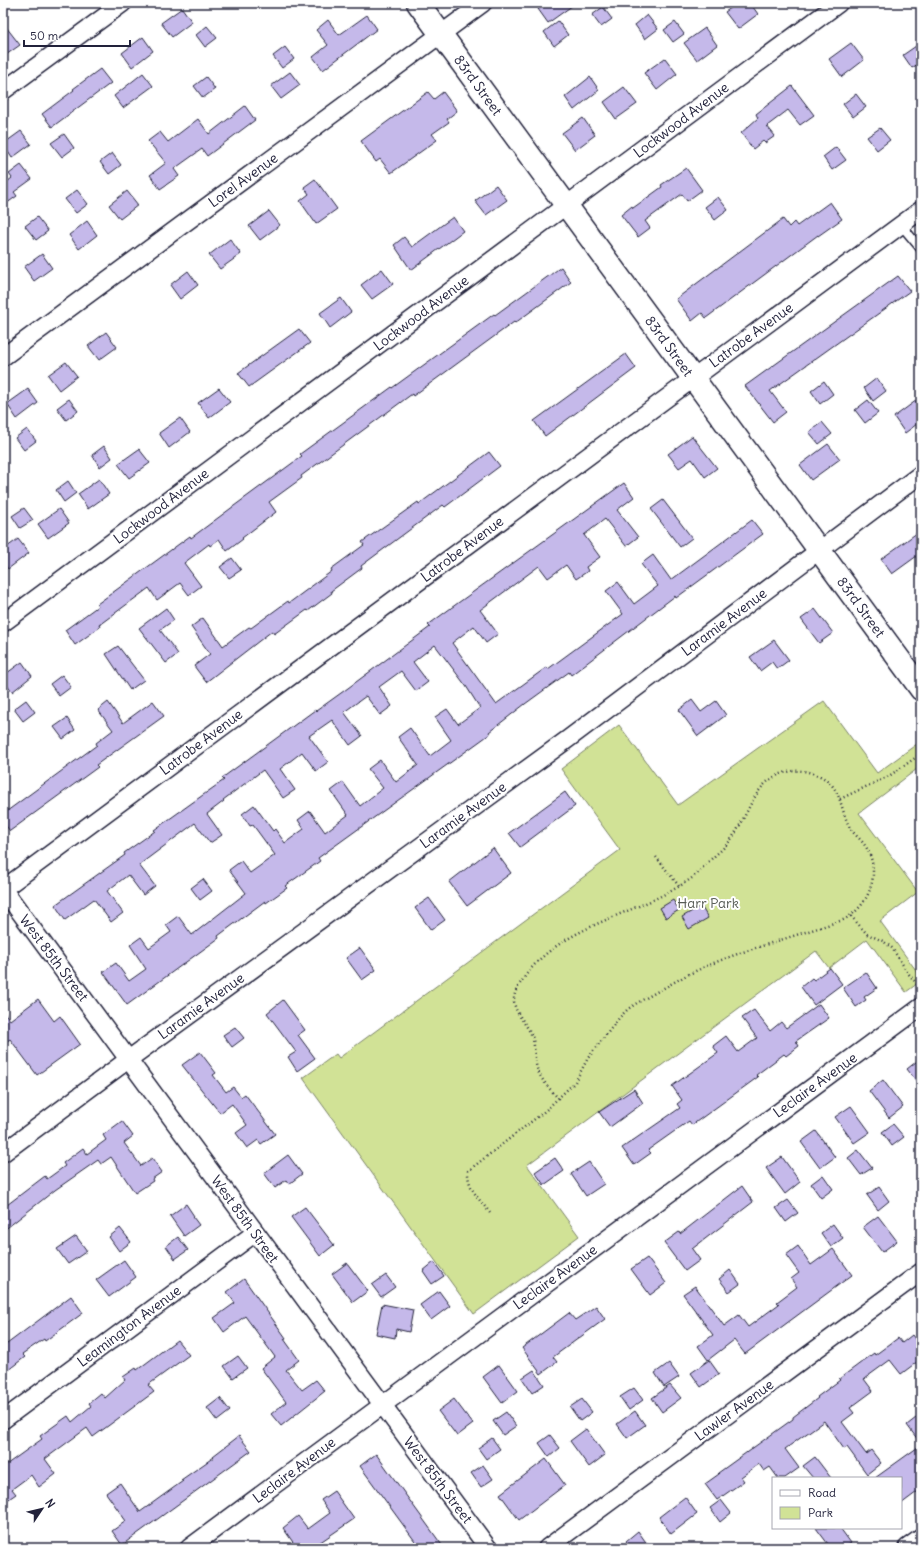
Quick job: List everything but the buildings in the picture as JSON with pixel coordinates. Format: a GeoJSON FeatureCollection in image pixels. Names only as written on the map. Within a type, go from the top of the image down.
{"type":"FeatureCollection","features":[{"type":"Feature","properties":{"kind":"street"},"geometry":{"type":"LineString","coordinates":[[3,91],[123,3]]}},
{"type":"Feature","properties":{"kind":"street","name":"83rd Street"},"geometry":{"type":"LineString","coordinates":[[418,3],[921,689]]}},
{"type":"Feature","properties":{"kind":"street","name":"Lorel Avenue"},"geometry":{"type":"LineString","coordinates":[[3,358],[483,3]]}},
{"type":"Feature","properties":{"kind":"street","name":"Lockwood Avenue"},"geometry":{"type":"LineString","coordinates":[[3,623],[839,3]]}},
{"type":"Feature","properties":{"kind":"street","name":"Latrobe Avenue"},"geometry":{"type":"LineString","coordinates":[[3,889],[921,210]]}},
{"type":"Feature","properties":{"kind":"street","name":"Laramie Avenue"},"geometry":{"type":"LineString","coordinates":[[3,1153],[129,1059],[574,734],[921,474]]}},
{"type":"Feature","properties":{"kind":"street","name":"West 85th Street"},"geometry":{"type":"LineString","coordinates":[[3,889],[488,1548]]}},
{"type":"Feature","properties":{"kind":"street","name":"Leclaire Avenue"},"geometry":{"type":"LineString","coordinates":[[189,1548],[921,1007]]}},
{"type":"Feature","properties":{"kind":"street","name":"Leamington Avenue"},"geometry":{"type":"LineString","coordinates":[[3,1420],[255,1232]]}},
{"type":"Feature","properties":{"kind":"street","name":"Lawler Avenue"},"geometry":{"type":"LineString","coordinates":[[547,1548],[921,1272]]}},
{"type":"Feature","properties":{"kind":"street"},"geometry":{"type":"LineString","coordinates":[[907,1548],[921,1538]]}},
{"type":"Feature","properties":{"kind":"lane"},"geometry":{"type":"LineString","coordinates":[[901,225],[921,249]]}},
{"type":"Feature","properties":{"kind":"path"},"geometry":{"type":"LineString","coordinates":[[840,799],[889,776],[921,754]]}},
{"type":"Feature","properties":{"kind":"path"},"geometry":{"type":"LineString","coordinates":[[490,1213],[471,1189],[468,1182],[468,1171],[545,1111],[576,1082],[588,1058],[628,1009],[687,975],[711,964],[851,916],[868,894],[872,882],[872,860],[865,845],[849,828],[840,799],[834,787],[828,781],[810,772],[797,771],[785,772],[774,777],[764,784],[758,792],[728,844],[696,874],[679,886],[654,899],[572,936],[554,947],[526,974],[518,987],[514,1000],[516,1008],[533,1038],[538,1073],[558,1098]]}},
{"type":"Feature","properties":{"kind":"path"},"geometry":{"type":"LineString","coordinates":[[656,857],[679,886]]}},
{"type":"Feature","properties":{"kind":"path"},"geometry":{"type":"LineString","coordinates":[[851,916],[867,934],[883,941],[892,948],[908,973],[921,989]]}},
{"type":"Feature","properties":{"kind":"green space","name":"Harr Park"},"geometry":{"type":"Polygon","coordinates":[[[824,701],[877,773],[921,741],[921,766],[859,813],[918,892],[880,921],[921,977],[921,981],[906,992],[867,939],[829,968],[816,951],[527,1165],[579,1236],[474,1314],[303,1078],[336,1054],[339,1058],[620,850],[561,769],[619,725],[678,805],[824,701]]]}}]}
